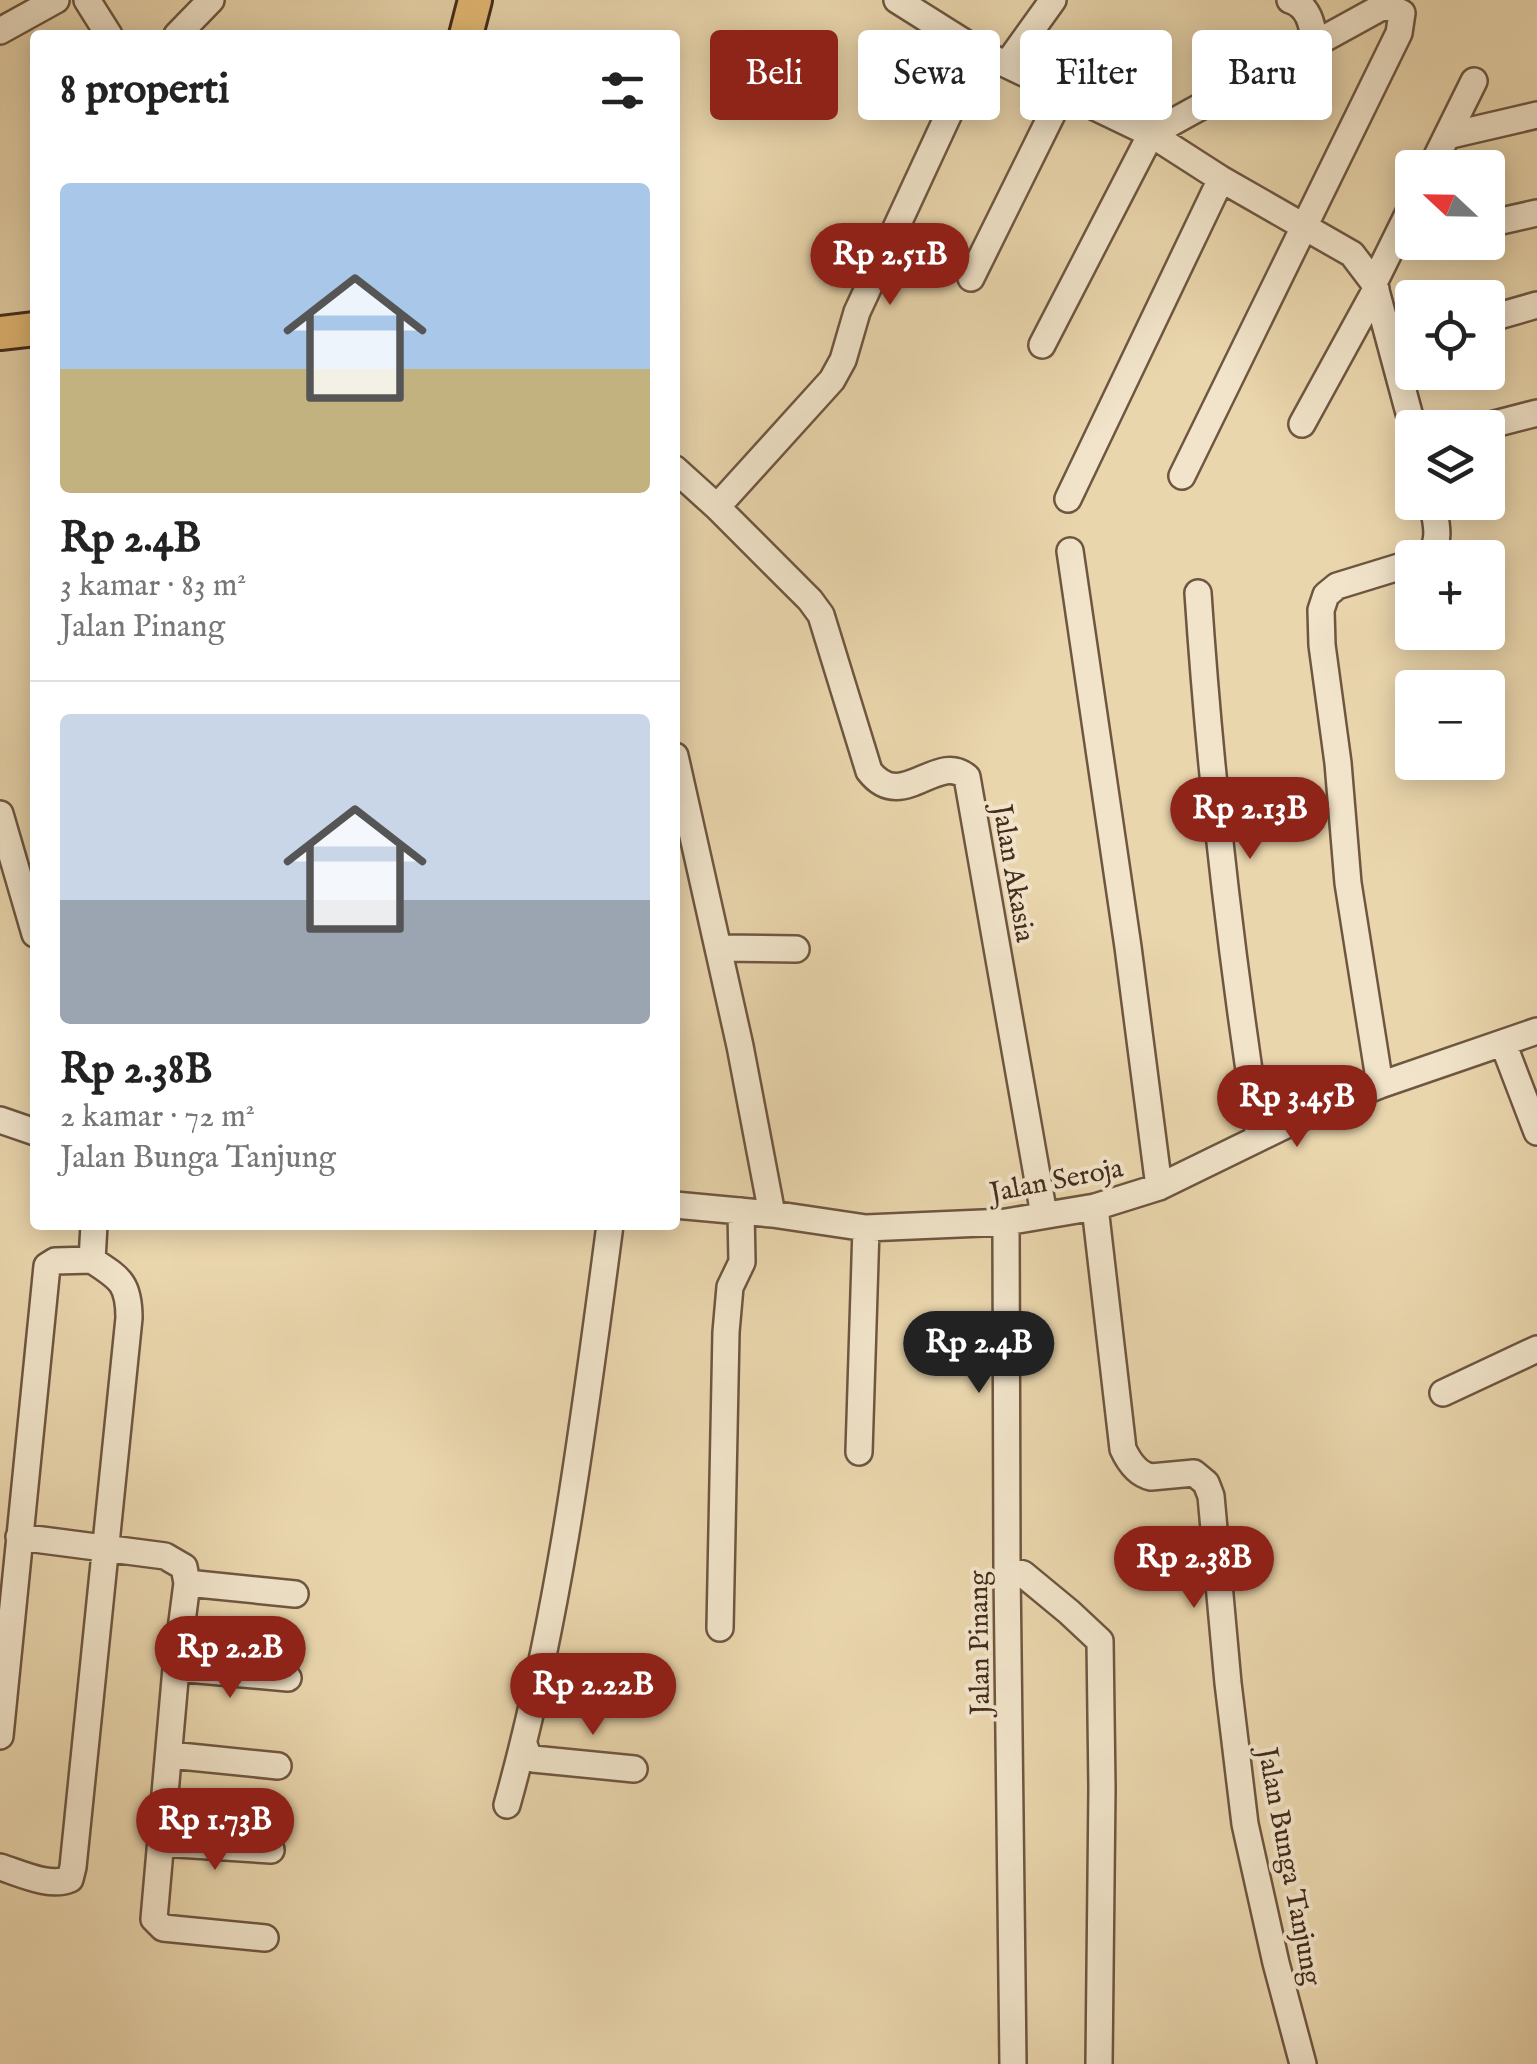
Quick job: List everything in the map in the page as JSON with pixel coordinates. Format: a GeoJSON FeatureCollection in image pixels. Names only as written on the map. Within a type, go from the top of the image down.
{"type":"FeatureCollection","features":[{"type":"Feature","properties":{"kind":"main road"},"geometry":{"type":"LineString","coordinates":[[0,333],[30,330]]}},
{"type":"Feature","properties":{"kind":"street"},"geometry":{"type":"LineString","coordinates":[[0,31],[56,0]]}},
{"type":"Feature","properties":{"kind":"street"},"geometry":{"type":"LineString","coordinates":[[87,0],[106,30]]}},
{"type":"Feature","properties":{"kind":"street"},"geometry":{"type":"LineString","coordinates":[[182,30],[212,0]]}},
{"type":"Feature","properties":{"kind":"street"},"geometry":{"type":"LineString","coordinates":[[898,0],[945,30]]}},
{"type":"Feature","properties":{"kind":"street"},"geometry":{"type":"LineString","coordinates":[[1007,64],[1053,0]]}},
{"type":"Feature","properties":{"kind":"street"},"geometry":{"type":"LineString","coordinates":[[1290,0],[1299,3],[1309,16],[1312,30]]}},
{"type":"Feature","properties":{"kind":"street"},"geometry":{"type":"LineString","coordinates":[[1182,476],[1399,33],[1402,12],[1384,7],[1332,34]]}},
{"type":"Feature","properties":{"kind":"street"},"geometry":{"type":"LineString","coordinates":[[1000,61],[1020,70]]}},
{"type":"Feature","properties":{"kind":"street"},"geometry":{"type":"LineString","coordinates":[[1440,150],[1474,80]]}},
{"type":"Feature","properties":{"kind":"street"},"geometry":{"type":"LineString","coordinates":[[1042,345],[1151,134],[1192,111]]}},
{"type":"Feature","properties":{"kind":"street"},"geometry":{"type":"LineString","coordinates":[[1447,136],[1537,115]]}},
{"type":"Feature","properties":{"kind":"street"},"geometry":{"type":"LineString","coordinates":[[717,507],[832,380],[843,360],[858,312],[946,120]]}},
{"type":"Feature","properties":{"kind":"street"},"geometry":{"type":"LineString","coordinates":[[971,278],[1050,120]]}},
{"type":"Feature","properties":{"kind":"street"},"geometry":{"type":"LineString","coordinates":[[1122,120],[1352,254],[1375,286],[1395,327]]}},
{"type":"Feature","properties":{"kind":"street"},"geometry":{"type":"LineString","coordinates":[[1068,499],[1221,180]]}},
{"type":"Feature","properties":{"kind":"street"},"geometry":{"type":"LineString","coordinates":[[1505,220],[1537,212]]}},
{"type":"Feature","properties":{"kind":"street"},"geometry":{"type":"LineString","coordinates":[[1352,254],[1395,246]]}},
{"type":"Feature","properties":{"kind":"street"},"geometry":{"type":"LineString","coordinates":[[1302,424],[1395,256]]}},
{"type":"Feature","properties":{"kind":"street"},"geometry":{"type":"LineString","coordinates":[[1505,314],[1537,306]]}},
{"type":"Feature","properties":{"kind":"street"},"geometry":{"type":"LineString","coordinates":[[1505,421],[1537,413]]}},
{"type":"Feature","properties":{"kind":"street","name":"Jalan Akasia"},"geometry":{"type":"LineString","coordinates":[[680,474],[821,615],[869,771],[877,781],[893,788],[951,769],[966,776],[1044,1216]]}},
{"type":"Feature","properties":{"kind":"street"},"geometry":{"type":"LineString","coordinates":[[1070,551],[1159,1188]]}},
{"type":"Feature","properties":{"kind":"street"},"geometry":{"type":"LineString","coordinates":[[1380,1085],[1348,883],[1321,610],[1326,595],[1337,586],[1395,568]]}},
{"type":"Feature","properties":{"kind":"street"},"geometry":{"type":"LineString","coordinates":[[1198,593],[1238,1005],[1259,1137]]}},
{"type":"Feature","properties":{"kind":"street"},"geometry":{"type":"LineString","coordinates":[[680,778],[740,1046],[772,1214]]}},
{"type":"Feature","properties":{"kind":"street"},"geometry":{"type":"LineString","coordinates":[[0,814],[30,917]]}},
{"type":"Feature","properties":{"kind":"street"},"geometry":{"type":"LineString","coordinates":[[718,948],[796,949]]}},
{"type":"Feature","properties":{"kind":"street","name":"Jalan Seroja"},"geometry":{"type":"LineString","coordinates":[[680,1205],[866,1228],[1006,1222],[1095,1208],[1159,1188],[1319,1109],[1537,1031]]}},
{"type":"Feature","properties":{"kind":"street"},"geometry":{"type":"LineString","coordinates":[[1503,1043],[1537,1132]]}},
{"type":"Feature","properties":{"kind":"street"},"geometry":{"type":"LineString","coordinates":[[0,1120],[30,1130]]}},
{"type":"Feature","properties":{"kind":"street","name":"Jalan Bunga Tanjung"},"geometry":{"type":"LineString","coordinates":[[1095,1208],[1128,1459],[1150,1478],[1194,1473],[1206,1482],[1211,1496],[1246,1824],[1276,1964],[1303,2064]]}},
{"type":"Feature","properties":{"kind":"street"},"geometry":{"type":"LineString","coordinates":[[720,1628],[726,1332],[730,1287],[742,1262],[741,1211]]}},
{"type":"Feature","properties":{"kind":"street","name":"Jalan Pinang"},"geometry":{"type":"LineString","coordinates":[[1006,1222],[1012,2064]]}},
{"type":"Feature","properties":{"kind":"street"},"geometry":{"type":"LineString","coordinates":[[859,1452],[866,1228]]}},
{"type":"Feature","properties":{"kind":"street"},"geometry":{"type":"LineString","coordinates":[[92,1260],[94,1230]]}},
{"type":"Feature","properties":{"kind":"street"},"geometry":{"type":"LineString","coordinates":[[507,1805],[559,1580],[609,1230]]}},
{"type":"Feature","properties":{"kind":"street"},"geometry":{"type":"LineString","coordinates":[[0,1736],[47,1266],[55,1261],[92,1260],[122,1281],[129,1297],[72,1875],[62,1883],[50,1882],[0,1867]]}},
{"type":"Feature","properties":{"kind":"street"},"geometry":{"type":"LineString","coordinates":[[1443,1393],[1537,1349]]}},
{"type":"Feature","properties":{"kind":"street"},"geometry":{"type":"LineString","coordinates":[[19,1537],[107,1547],[172,1559],[184,1567],[187,1583],[154,1918],[163,1928],[265,1938]]}},
{"type":"Feature","properties":{"kind":"street"},"geometry":{"type":"LineString","coordinates":[[1007,1570],[1022,1574],[1100,1641],[1099,2064]]}},
{"type":"Feature","properties":{"kind":"street"},"geometry":{"type":"LineString","coordinates":[[187,1583],[295,1594]]}},
{"type":"Feature","properties":{"kind":"street"},"geometry":{"type":"LineString","coordinates":[[176,1668],[288,1678]]}},
{"type":"Feature","properties":{"kind":"street"},"geometry":{"type":"LineString","coordinates":[[524,1744],[532,1759],[634,1770]]}},
{"type":"Feature","properties":{"kind":"street"},"geometry":{"type":"LineString","coordinates":[[170,1754],[278,1766]]}},
{"type":"Feature","properties":{"kind":"street"},"geometry":{"type":"LineString","coordinates":[[162,1844],[271,1850]]}}]}
